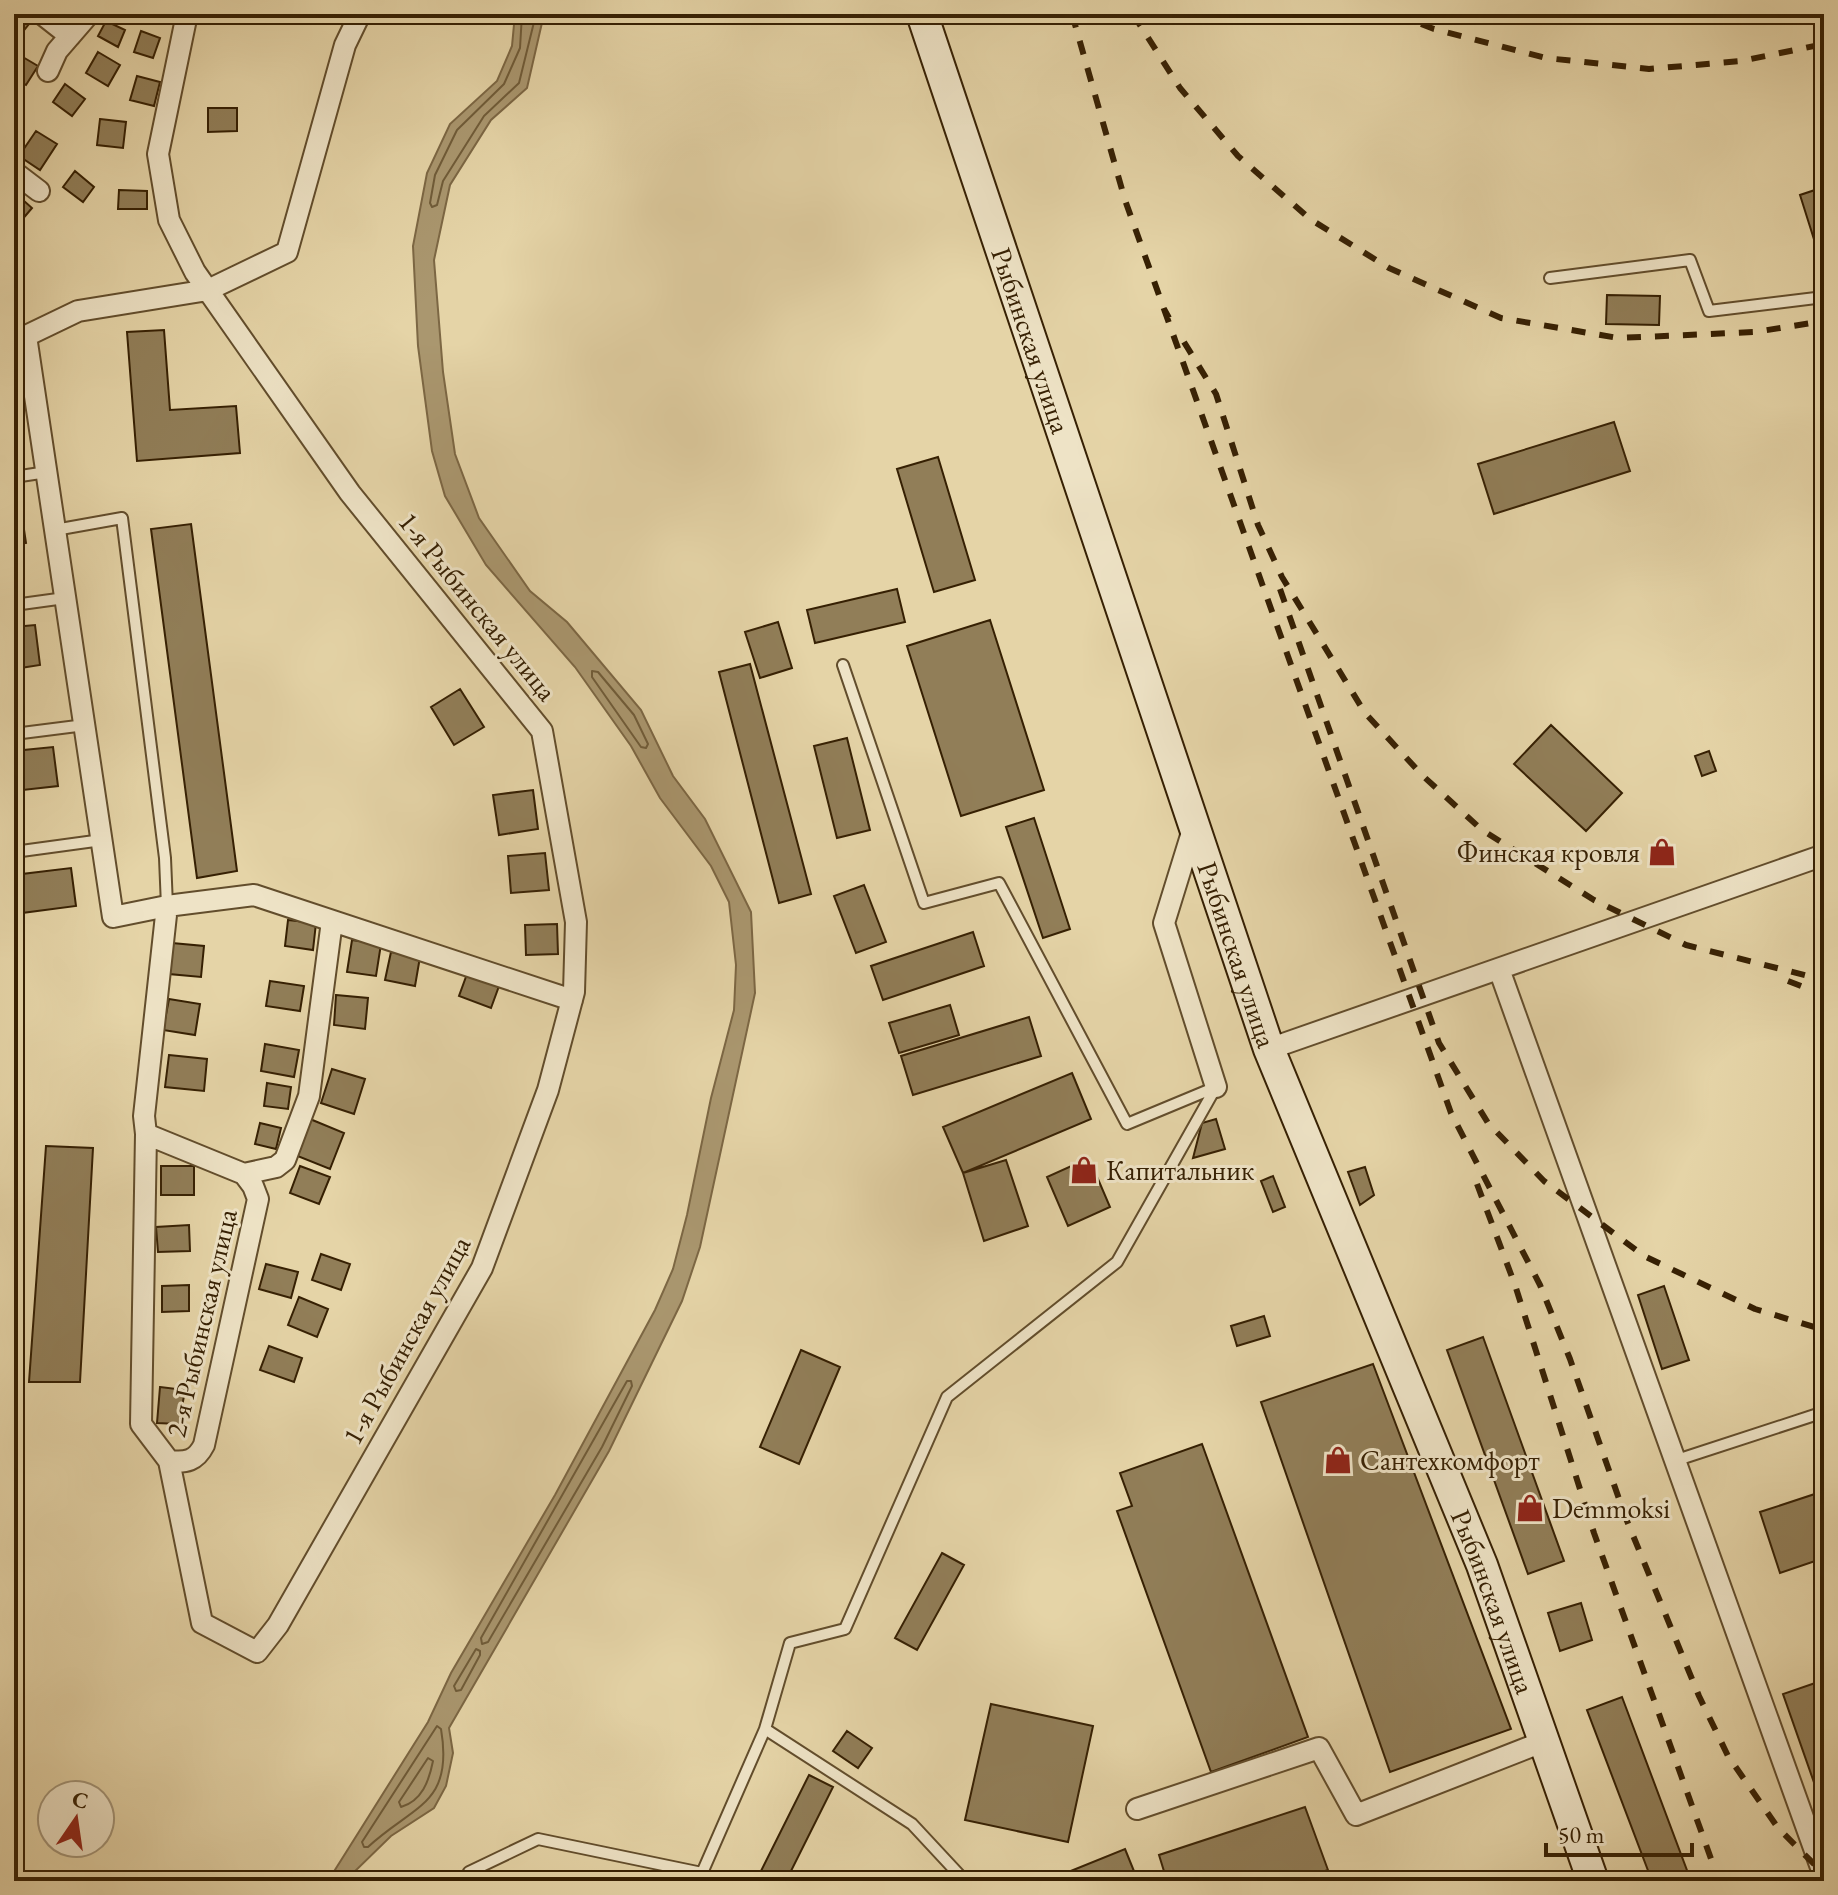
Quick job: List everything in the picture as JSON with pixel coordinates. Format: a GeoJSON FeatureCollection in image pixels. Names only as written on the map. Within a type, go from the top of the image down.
{"type":"FeatureCollection","features":[{"type":"Feature","properties":{"kind":"main road","name":"Рыбинская улица"},"geometry":{"type":"LineString","coordinates":[[922,14],[1269,1049],[1482,1565],[1593,1881]]}},
{"type":"Feature","properties":{"kind":"street"},"geometry":{"type":"LineString","coordinates":[[42,14],[70,36]]}},
{"type":"Feature","properties":{"kind":"street"},"geometry":{"type":"LineString","coordinates":[[48,71],[57,51],[89,14]]}},
{"type":"Feature","properties":{"kind":"street","name":"1-я Рыбинская улица"},"geometry":{"type":"LineString","coordinates":[[169,1461],[202,1623],[257,1652],[278,1625],[482,1268],[548,1090],[572,1000],[576,922],[542,731],[350,493],[195,272],[169,220],[158,154],[187,14]]}},
{"type":"Feature","properties":{"kind":"street"},"geometry":{"type":"LineString","coordinates":[[360,14],[345,45],[287,252],[208,290],[78,311],[18,333],[47,472],[113,917],[167,906],[254,895],[572,1000]]}},
{"type":"Feature","properties":{"kind":"street"},"geometry":{"type":"LineString","coordinates":[[14,172],[39,191]]}},
{"type":"Feature","properties":{"kind":"street"},"geometry":{"type":"LineString","coordinates":[[1194,826],[1164,923],[1216,1087]]}},
{"type":"Feature","properties":{"kind":"street"},"geometry":{"type":"LineString","coordinates":[[1269,1049],[1824,855]]}},
{"type":"Feature","properties":{"kind":"street"},"geometry":{"type":"LineString","coordinates":[[167,906],[144,1116],[141,1424],[169,1461]]}},
{"type":"Feature","properties":{"kind":"street","name":"2-я Рыбинская улица"},"geometry":{"type":"LineString","coordinates":[[244,1174],[276,1167],[285,1160],[309,1096],[332,921]]}},
{"type":"Feature","properties":{"kind":"street"},"geometry":{"type":"LineString","coordinates":[[1499,969],[1824,1876]]}},
{"type":"Feature","properties":{"kind":"street","name":"2-я Рыбинская улица"},"geometry":{"type":"LineString","coordinates":[[146,1134],[244,1174],[258,1199],[204,1445],[199,1456],[186,1463],[169,1461]]}},
{"type":"Feature","properties":{"kind":"street"},"geometry":{"type":"LineString","coordinates":[[1137,1809],[1319,1748],[1356,1815],[1545,1741]]}},
{"type":"Feature","properties":{"kind":"lane"},"geometry":{"type":"LineString","coordinates":[[1550,278],[1690,260],[1709,311],[1824,297]]}},
{"type":"Feature","properties":{"kind":"lane"},"geometry":{"type":"LineString","coordinates":[[14,477],[47,472]]}},
{"type":"Feature","properties":{"kind":"lane"},"geometry":{"type":"LineString","coordinates":[[55,530],[122,518],[165,858],[167,906]]}},
{"type":"Feature","properties":{"kind":"lane"},"geometry":{"type":"LineString","coordinates":[[14,605],[65,598]]}},
{"type":"Feature","properties":{"kind":"lane"},"geometry":{"type":"LineString","coordinates":[[843,665],[924,903],[999,883],[1127,1124],[1216,1087]]}},
{"type":"Feature","properties":{"kind":"lane"},"geometry":{"type":"LineString","coordinates":[[14,734],[85,725]]}},
{"type":"Feature","properties":{"kind":"lane"},"geometry":{"type":"LineString","coordinates":[[14,852],[102,840]]}},
{"type":"Feature","properties":{"kind":"lane"},"geometry":{"type":"LineString","coordinates":[[464,1881],[469,1872],[538,1839],[702,1877],[765,1729],[790,1643],[845,1629],[947,1397],[1117,1262],[1216,1087]]}},
{"type":"Feature","properties":{"kind":"lane"},"geometry":{"type":"LineString","coordinates":[[1677,1460],[1824,1412]]}},
{"type":"Feature","properties":{"kind":"lane"},"geometry":{"type":"LineString","coordinates":[[765,1729],[912,1824],[965,1881]]}},
{"type":"Feature","properties":{"kind":"water"},"geometry":{"type":"Polygon","coordinates":[[[515,14],[544,14],[527,88],[491,120],[450,185],[434,260],[443,372],[455,454],[479,518],[530,591],[567,622],[641,710],[673,776],[705,819],[751,912],[755,993],[700,1247],[682,1301],[609,1451],[449,1728],[453,1753],[446,1786],[434,1808],[391,1836],[348,1881],[328,1881],[428,1722],[451,1673],[555,1495],[655,1310],[673,1269],[734,1010],[736,965],[729,902],[711,866],[660,798],[631,746],[575,667],[486,565],[445,496],[432,451],[418,346],[413,246],[427,173],[450,124],[497,81],[512,46],[515,14]]]}},
{"type":"Feature","properties":{"kind":"building"},"geometry":{"type":"Polygon","coordinates":[[[14,14],[27,14],[33,19],[21,34],[14,28],[14,14]]]}},
{"type":"Feature","properties":{"kind":"building"},"geometry":{"type":"Polygon","coordinates":[[[106,21],[125,30],[118,47],[98,36],[106,21]]]}},
{"type":"Feature","properties":{"kind":"building"},"geometry":{"type":"Polygon","coordinates":[[[141,31],[160,38],[153,58],[134,52],[141,31]]]}},
{"type":"Feature","properties":{"kind":"building"},"geometry":{"type":"Polygon","coordinates":[[[98,52],[120,65],[108,86],[86,73],[98,52]]]}},
{"type":"Feature","properties":{"kind":"building"},"geometry":{"type":"Polygon","coordinates":[[[16,53],[38,66],[26,85],[14,78],[16,53]]]}},
{"type":"Feature","properties":{"kind":"building"},"geometry":{"type":"Polygon","coordinates":[[[137,76],[160,82],[154,106],[130,100],[137,76]]]}},
{"type":"Feature","properties":{"kind":"building"},"geometry":{"type":"Polygon","coordinates":[[[65,84],[85,99],[72,116],[53,102],[65,84]]]}},
{"type":"Feature","properties":{"kind":"building"},"geometry":{"type":"Polygon","coordinates":[[[208,108],[237,108],[237,131],[208,132],[208,108]]]}},
{"type":"Feature","properties":{"kind":"building"},"geometry":{"type":"Polygon","coordinates":[[[100,119],[126,122],[123,148],[97,145],[100,119]]]}},
{"type":"Feature","properties":{"kind":"building"},"geometry":{"type":"Polygon","coordinates":[[[36,131],[57,144],[40,170],[19,156],[36,131]]]}},
{"type":"Feature","properties":{"kind":"building"},"geometry":{"type":"Polygon","coordinates":[[[75,171],[94,187],[83,202],[63,187],[75,171]]]}},
{"type":"Feature","properties":{"kind":"building"},"geometry":{"type":"Polygon","coordinates":[[[1824,187],[1824,271],[1800,195],[1824,187]]]}},
{"type":"Feature","properties":{"kind":"building"},"geometry":{"type":"Polygon","coordinates":[[[119,190],[147,191],[147,209],[118,209],[119,190]]]}},
{"type":"Feature","properties":{"kind":"building"},"geometry":{"type":"Polygon","coordinates":[[[14,192],[32,208],[15,228],[14,227],[14,192]]]}},
{"type":"Feature","properties":{"kind":"building"},"geometry":{"type":"Polygon","coordinates":[[[1607,295],[1660,296],[1659,325],[1606,324],[1607,295]]]}},
{"type":"Feature","properties":{"kind":"building"},"geometry":{"type":"Polygon","coordinates":[[[164,330],[170,410],[236,406],[240,453],[137,461],[127,332],[164,330]]]}},
{"type":"Feature","properties":{"kind":"building"},"geometry":{"type":"Polygon","coordinates":[[[1614,422],[1630,471],[1494,514],[1478,464],[1614,422]]]}},
{"type":"Feature","properties":{"kind":"building"},"geometry":{"type":"Polygon","coordinates":[[[938,457],[975,580],[934,592],[897,469],[938,457]]]}},
{"type":"Feature","properties":{"kind":"building"},"geometry":{"type":"Polygon","coordinates":[[[14,496],[19,496],[26,543],[14,545],[14,496]]]}},
{"type":"Feature","properties":{"kind":"building"},"geometry":{"type":"Polygon","coordinates":[[[191,524],[237,871],[197,878],[151,529],[191,524]]]}},
{"type":"Feature","properties":{"kind":"building"},"geometry":{"type":"Polygon","coordinates":[[[897,589],[905,622],[815,643],[807,610],[897,589]]]}},
{"type":"Feature","properties":{"kind":"building"},"geometry":{"type":"Polygon","coordinates":[[[990,620],[1044,790],[961,816],[907,646],[990,620]]]}},
{"type":"Feature","properties":{"kind":"building"},"geometry":{"type":"Polygon","coordinates":[[[778,622],[792,668],[760,678],[745,632],[778,622]]]}},
{"type":"Feature","properties":{"kind":"building"},"geometry":{"type":"Polygon","coordinates":[[[35,625],[40,665],[14,669],[14,627],[35,625]]]}},
{"type":"Feature","properties":{"kind":"building"},"geometry":{"type":"Polygon","coordinates":[[[750,664],[811,894],[779,903],[719,672],[750,664]]]}},
{"type":"Feature","properties":{"kind":"building"},"geometry":{"type":"Polygon","coordinates":[[[460,689],[484,727],[454,745],[431,707],[460,689]]]}},
{"type":"Feature","properties":{"kind":"building"},"geometry":{"type":"Polygon","coordinates":[[[1551,725],[1622,793],[1586,831],[1514,764],[1551,725]]]}},
{"type":"Feature","properties":{"kind":"building"},"geometry":{"type":"Polygon","coordinates":[[[847,738],[870,830],[837,838],[814,746],[847,738]]]}},
{"type":"Feature","properties":{"kind":"building"},"geometry":{"type":"Polygon","coordinates":[[[53,747],[58,786],[14,791],[14,751],[53,747]]]}},
{"type":"Feature","properties":{"kind":"building"},"geometry":{"type":"Polygon","coordinates":[[[1709,751],[1716,771],[1702,776],[1695,756],[1709,751]]]}},
{"type":"Feature","properties":{"kind":"building"},"geometry":{"type":"Polygon","coordinates":[[[533,790],[538,829],[499,835],[493,795],[533,790]]]}},
{"type":"Feature","properties":{"kind":"building"},"geometry":{"type":"Polygon","coordinates":[[[1034,818],[1070,929],[1043,938],[1006,827],[1034,818]]]}},
{"type":"Feature","properties":{"kind":"building"},"geometry":{"type":"Polygon","coordinates":[[[545,853],[549,890],[511,893],[508,856],[545,853]]]}},
{"type":"Feature","properties":{"kind":"building"},"geometry":{"type":"Polygon","coordinates":[[[71,868],[76,906],[14,914],[14,875],[71,868]]]}},
{"type":"Feature","properties":{"kind":"building"},"geometry":{"type":"Polygon","coordinates":[[[864,885],[886,942],[856,953],[834,896],[864,885]]]}},
{"type":"Feature","properties":{"kind":"building"},"geometry":{"type":"Polygon","coordinates":[[[288,920],[316,923],[313,950],[285,946],[288,920]]]}},
{"type":"Feature","properties":{"kind":"building"},"geometry":{"type":"Polygon","coordinates":[[[557,924],[558,954],[526,955],[525,925],[557,924]]]}},
{"type":"Feature","properties":{"kind":"building"},"geometry":{"type":"Polygon","coordinates":[[[973,932],[984,966],[883,1000],[871,966],[973,932]]]}},
{"type":"Feature","properties":{"kind":"building"},"geometry":{"type":"Polygon","coordinates":[[[352,940],[381,944],[376,976],[347,972],[352,940]]]}},
{"type":"Feature","properties":{"kind":"building"},"geometry":{"type":"Polygon","coordinates":[[[172,943],[204,946],[201,977],[169,974],[172,943]]]}},
{"type":"Feature","properties":{"kind":"building"},"geometry":{"type":"Polygon","coordinates":[[[391,952],[420,957],[415,986],[385,980],[391,952]]]}},
{"type":"Feature","properties":{"kind":"building"},"geometry":{"type":"Polygon","coordinates":[[[467,974],[499,986],[491,1008],[459,996],[467,974]]]}},
{"type":"Feature","properties":{"kind":"building"},"geometry":{"type":"Polygon","coordinates":[[[270,981],[304,986],[300,1011],[266,1006],[270,981]]]}},
{"type":"Feature","properties":{"kind":"building"},"geometry":{"type":"Polygon","coordinates":[[[336,995],[368,998],[365,1029],[334,1025],[336,995]]]}},
{"type":"Feature","properties":{"kind":"building"},"geometry":{"type":"Polygon","coordinates":[[[169,999],[200,1004],[195,1035],[163,1030],[169,999]]]}},
{"type":"Feature","properties":{"kind":"building"},"geometry":{"type":"Polygon","coordinates":[[[950,1005],[959,1035],[899,1053],[889,1023],[950,1005]]]}},
{"type":"Feature","properties":{"kind":"building"},"geometry":{"type":"Polygon","coordinates":[[[1029,1017],[1041,1056],[913,1095],[901,1056],[1029,1017]]]}},
{"type":"Feature","properties":{"kind":"building"},"geometry":{"type":"Polygon","coordinates":[[[265,1044],[299,1050],[294,1077],[261,1071],[265,1044]]]}},
{"type":"Feature","properties":{"kind":"building"},"geometry":{"type":"Polygon","coordinates":[[[169,1055],[207,1059],[204,1091],[165,1087],[169,1055]]]}},
{"type":"Feature","properties":{"kind":"building"},"geometry":{"type":"Polygon","coordinates":[[[332,1069],[365,1079],[354,1114],[321,1103],[332,1069]]]}},
{"type":"Feature","properties":{"kind":"building"},"geometry":{"type":"Polygon","coordinates":[[[1072,1073],[1091,1119],[963,1173],[943,1127],[1072,1073]]]}},
{"type":"Feature","properties":{"kind":"building"},"geometry":{"type":"Polygon","coordinates":[[[267,1083],[291,1087],[288,1109],[264,1106],[267,1083]]]}},
{"type":"Feature","properties":{"kind":"building"},"geometry":{"type":"Polygon","coordinates":[[[310,1119],[344,1133],[330,1169],[295,1155],[310,1119]]]}},
{"type":"Feature","properties":{"kind":"building"},"geometry":{"type":"Polygon","coordinates":[[[1216,1119],[1225,1149],[1193,1158],[1202,1123],[1216,1119]]]}},
{"type":"Feature","properties":{"kind":"building"},"geometry":{"type":"Polygon","coordinates":[[[260,1123],[281,1128],[276,1149],[255,1144],[260,1123]]]}},
{"type":"Feature","properties":{"kind":"building"},"geometry":{"type":"Polygon","coordinates":[[[46,1146],[93,1148],[80,1382],[29,1382],[46,1146]]]}},
{"type":"Feature","properties":{"kind":"building"},"geometry":{"type":"Polygon","coordinates":[[[1089,1158],[1110,1207],[1068,1226],[1047,1177],[1089,1158]]]}},
{"type":"Feature","properties":{"kind":"building"},"geometry":{"type":"Polygon","coordinates":[[[1006,1160],[1028,1226],[984,1241],[963,1173],[1006,1160]]]}},
{"type":"Feature","properties":{"kind":"building"},"geometry":{"type":"Polygon","coordinates":[[[161,1166],[194,1166],[194,1195],[161,1195],[161,1166]]]}},
{"type":"Feature","properties":{"kind":"building"},"geometry":{"type":"Polygon","coordinates":[[[300,1166],[330,1177],[319,1204],[290,1193],[300,1166]]]}},
{"type":"Feature","properties":{"kind":"building"},"geometry":{"type":"Polygon","coordinates":[[[1365,1167],[1374,1195],[1360,1205],[1348,1172],[1365,1167]]]}},
{"type":"Feature","properties":{"kind":"building"},"geometry":{"type":"Polygon","coordinates":[[[1273,1176],[1285,1207],[1273,1212],[1261,1181],[1273,1176]]]}},
{"type":"Feature","properties":{"kind":"building"},"geometry":{"type":"Polygon","coordinates":[[[189,1225],[190,1251],[158,1252],[156,1227],[189,1225]]]}},
{"type":"Feature","properties":{"kind":"building"},"geometry":{"type":"Polygon","coordinates":[[[321,1254],[350,1264],[341,1290],[312,1280],[321,1254]]]}},
{"type":"Feature","properties":{"kind":"building"},"geometry":{"type":"Polygon","coordinates":[[[266,1264],[298,1272],[291,1298],[259,1289],[266,1264]]]}},
{"type":"Feature","properties":{"kind":"building"},"geometry":{"type":"Polygon","coordinates":[[[189,1285],[189,1311],[162,1312],[162,1286],[189,1285]]]}},
{"type":"Feature","properties":{"kind":"building"},"geometry":{"type":"Polygon","coordinates":[[[1664,1286],[1689,1360],[1662,1369],[1638,1295],[1664,1286]]]}},
{"type":"Feature","properties":{"kind":"building"},"geometry":{"type":"Polygon","coordinates":[[[299,1297],[328,1309],[317,1337],[288,1325],[299,1297]]]}},
{"type":"Feature","properties":{"kind":"building"},"geometry":{"type":"Polygon","coordinates":[[[1264,1316],[1270,1336],[1237,1346],[1231,1326],[1264,1316]]]}},
{"type":"Feature","properties":{"kind":"building"},"geometry":{"type":"Polygon","coordinates":[[[1483,1337],[1564,1561],[1528,1574],[1447,1350],[1483,1337]]]}},
{"type":"Feature","properties":{"kind":"building"},"geometry":{"type":"Polygon","coordinates":[[[269,1346],[302,1358],[294,1382],[260,1370],[269,1346]]]}},
{"type":"Feature","properties":{"kind":"building"},"geometry":{"type":"Polygon","coordinates":[[[801,1350],[840,1367],[799,1464],[760,1447],[801,1350]]]}},
{"type":"Feature","properties":{"kind":"building"},"geometry":{"type":"Polygon","coordinates":[[[1373,1364],[1511,1729],[1390,1772],[1261,1402],[1373,1364]]]}},
{"type":"Feature","properties":{"kind":"building"},"geometry":{"type":"Polygon","coordinates":[[[160,1387],[185,1390],[179,1424],[157,1423],[160,1387]]]}},
{"type":"Feature","properties":{"kind":"building"},"geometry":{"type":"Polygon","coordinates":[[[1202,1444],[1308,1737],[1211,1772],[1117,1511],[1132,1506],[1120,1473],[1202,1444]]]}},
{"type":"Feature","properties":{"kind":"building"},"geometry":{"type":"Polygon","coordinates":[[[1824,1491],[1824,1558],[1780,1573],[1760,1512],[1824,1491]]]}},
{"type":"Feature","properties":{"kind":"building"},"geometry":{"type":"Polygon","coordinates":[[[942,1553],[964,1565],[917,1650],[895,1638],[942,1553]]]}},
{"type":"Feature","properties":{"kind":"building"},"geometry":{"type":"Polygon","coordinates":[[[1581,1603],[1592,1640],[1560,1651],[1548,1613],[1581,1603]]]}},
{"type":"Feature","properties":{"kind":"building"},"geometry":{"type":"Polygon","coordinates":[[[1824,1680],[1824,1811],[1783,1694],[1824,1680]]]}},
{"type":"Feature","properties":{"kind":"building"},"geometry":{"type":"Polygon","coordinates":[[[1622,1697],[1691,1881],[1652,1881],[1587,1710],[1622,1697]]]}},
{"type":"Feature","properties":{"kind":"building"},"geometry":{"type":"Polygon","coordinates":[[[991,1704],[1093,1726],[1068,1842],[965,1820],[991,1704]]]}},
{"type":"Feature","properties":{"kind":"building"},"geometry":{"type":"Polygon","coordinates":[[[847,1731],[872,1748],[858,1768],[833,1751],[847,1731]]]}},
{"type":"Feature","properties":{"kind":"building"},"geometry":{"type":"Polygon","coordinates":[[[809,1775],[833,1787],[786,1881],[756,1881],[809,1775]]]}},
{"type":"Feature","properties":{"kind":"building"},"geometry":{"type":"Polygon","coordinates":[[[1305,1807],[1328,1870],[1294,1881],[1167,1881],[1159,1855],[1305,1807]]]}},
{"type":"Feature","properties":{"kind":"building"},"geometry":{"type":"Polygon","coordinates":[[[1125,1849],[1138,1881],[1046,1881],[1125,1849]]]}},
{"type":"Feature","properties":{"kind":"railway"},"geometry":{"type":"LineString","coordinates":[[1072,14],[1125,200],[1169,318]]}},
{"type":"Feature","properties":{"kind":"railway"},"geometry":{"type":"LineString","coordinates":[[1133,14],[1180,88],[1238,156],[1310,219],[1389,268],[1501,318],[1618,338],[1755,332],[1824,321]]}},
{"type":"Feature","properties":{"kind":"railway"},"geometry":{"type":"LineString","coordinates":[[1395,14],[1434,29],[1546,58],[1649,69],[1741,61],[1824,44]]}},
{"type":"Feature","properties":{"kind":"railway"},"geometry":{"type":"LineString","coordinates":[[1164,309],[1451,1113],[1540,1285],[1570,1359],[1625,1516],[1699,1696],[1728,1756],[1778,1828],[1824,1874]]}},
{"type":"Feature","properties":{"kind":"railway"},"geometry":{"type":"LineString","coordinates":[[1184,342],[1216,394],[1258,525],[1282,577],[1365,713],[1423,776],[1482,830],[1594,900],[1686,945],[1824,980]]}},
{"type":"Feature","properties":{"kind":"railway"},"geometry":{"type":"LineString","coordinates":[[1280,589],[1439,1043],[1488,1123],[1544,1181],[1644,1256],[1755,1309],[1824,1330]]}},
{"type":"Feature","properties":{"kind":"railway"},"geometry":{"type":"LineString","coordinates":[[1788,981],[1824,995]]}},
{"type":"Feature","properties":{"kind":"railway"},"geometry":{"type":"LineString","coordinates":[[1477,1184],[1515,1285],[1594,1533],[1719,1881]]}},
{"type":"Feature","properties":{"kind":"place","name":"Финская кровля"},"geometry":{"type":"Point","coordinates":[1662,852]}},
{"type":"Feature","properties":{"kind":"place","name":"Капитальник"},"geometry":{"type":"Point","coordinates":[1084,1170]}},
{"type":"Feature","properties":{"kind":"place","name":"Сантехкомфорт"},"geometry":{"type":"Point","coordinates":[1338,1460]}},
{"type":"Feature","properties":{"kind":"place","name":"Demmoksi"},"geometry":{"type":"Point","coordinates":[1530,1508]}}]}
